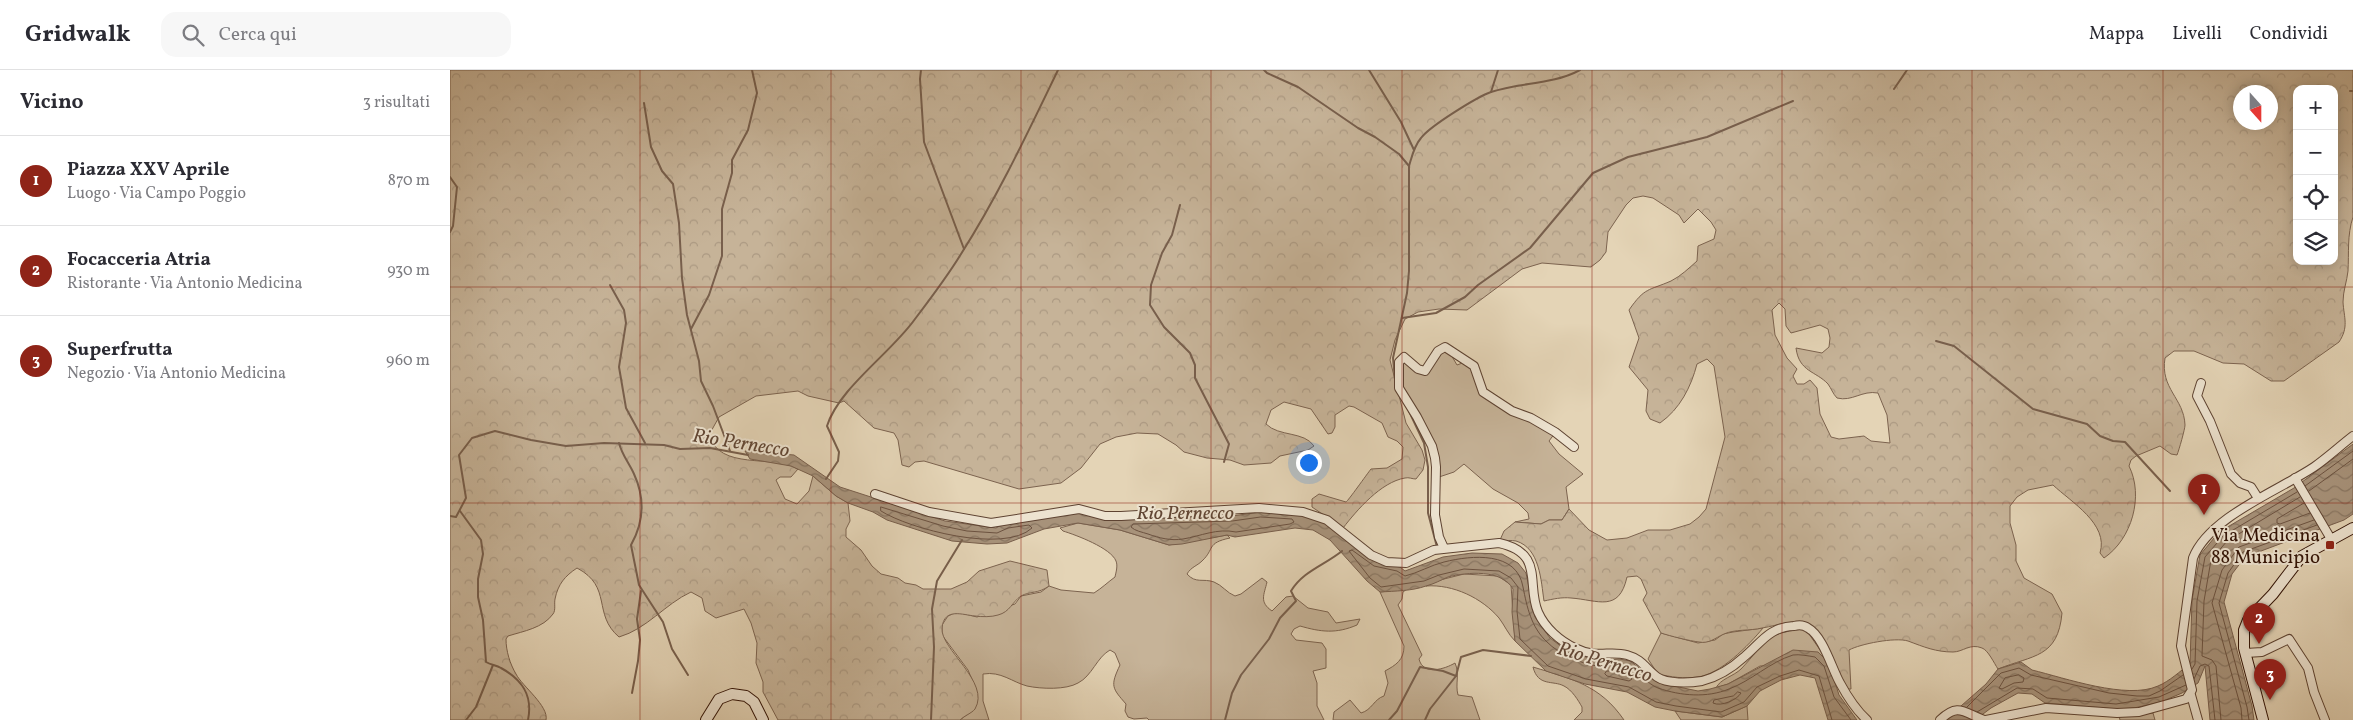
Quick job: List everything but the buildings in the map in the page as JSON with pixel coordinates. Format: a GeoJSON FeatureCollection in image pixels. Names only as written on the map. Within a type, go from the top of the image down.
{"type":"FeatureCollection","features":[{"type":"Feature","properties":{"kind":"main road"},"geometry":{"type":"LineString","coordinates":[[2263,720],[2246,654],[2244,630],[2248,620],[2273,594],[2302,556],[2329,536],[2353,528]]}},
{"type":"Feature","properties":{"kind":"main road"},"geometry":{"type":"LineString","coordinates":[[706,720],[719,699],[732,694],[746,696],[754,702],[763,720]]}},
{"type":"Feature","properties":{"kind":"street"},"geometry":{"type":"LineString","coordinates":[[1439,549],[1435,515],[1436,467],[1432,446],[1399,388],[1399,362],[1404,357],[1418,369],[1425,371],[1438,351],[1445,347],[1449,348],[1457,357],[1474,366],[1483,392],[1502,402],[1512,411],[1531,418],[1555,432],[1574,447]]}},
{"type":"Feature","properties":{"kind":"street"},"geometry":{"type":"LineString","coordinates":[[2201,383],[2196,396],[2210,421],[2228,468],[2240,483],[2251,487],[2258,498]]}},
{"type":"Feature","properties":{"kind":"street"},"geometry":{"type":"LineString","coordinates":[[2198,720],[2181,646],[2182,628],[2196,549],[2212,531],[2245,507],[2258,498],[2296,480],[2353,436]]}},
{"type":"Feature","properties":{"kind":"street"},"geometry":{"type":"LineString","coordinates":[[2296,480],[2329,536]]}},
{"type":"Feature","properties":{"kind":"street"},"geometry":{"type":"LineString","coordinates":[[875,494],[928,512],[991,522],[1079,509],[1105,516],[1260,508],[1279,509],[1320,516],[1371,555],[1387,562],[1406,563],[1439,549],[1499,543],[1516,549],[1529,563],[1534,578],[1538,612],[1547,627],[1560,639],[1578,650],[1592,654],[1624,654],[1635,657],[1658,678],[1685,682],[1711,678],[1746,656],[1768,633],[1789,626],[1808,628],[1831,662],[1845,691],[1867,720]]}},
{"type":"Feature","properties":{"kind":"street"},"geometry":{"type":"LineString","coordinates":[[2246,654],[2262,652],[2289,639],[2308,668],[2314,692],[2325,720]]}},
{"type":"Feature","properties":{"kind":"street"},"geometry":{"type":"LineString","coordinates":[[1940,720],[1949,712],[1955,710],[1985,720],[2046,708],[2116,713],[2139,712],[2186,699],[2191,692]]}},
{"type":"Feature","properties":{"kind":"green space"},"geometry":{"type":"Polygon","coordinates":[[[450,70],[2353,70],[2353,217],[2349,237],[2348,271],[2343,298],[2345,327],[2342,337],[2339,342],[2284,381],[2271,381],[2244,364],[2223,363],[2194,351],[2174,351],[2165,358],[2164,369],[2166,378],[2184,416],[2185,427],[2179,449],[2177,455],[2171,454],[2160,446],[2131,460],[2129,466],[2135,490],[2133,516],[2122,540],[2104,558],[2100,553],[2101,542],[2094,523],[2087,514],[2053,485],[2028,490],[2017,497],[2010,506],[2010,523],[2016,545],[2016,561],[2024,578],[2052,594],[2062,613],[2060,628],[2055,639],[2042,653],[2033,657],[1998,669],[1986,651],[1978,647],[1970,647],[1957,652],[1947,652],[1902,640],[1869,643],[1849,650],[1851,689],[1846,689],[1826,647],[1807,623],[1789,622],[1757,629],[1733,631],[1706,642],[1669,636],[1661,633],[1643,600],[1647,593],[1641,579],[1637,576],[1627,577],[1619,596],[1606,602],[1571,598],[1544,601],[1535,558],[1524,545],[1516,541],[1500,540],[1504,531],[1515,522],[1541,524],[1549,520],[1562,520],[1569,509],[1589,530],[1607,540],[1627,538],[1648,530],[1670,530],[1690,524],[1706,509],[1725,437],[1714,366],[1707,359],[1697,364],[1692,381],[1684,397],[1660,423],[1650,419],[1646,411],[1648,390],[1629,367],[1639,338],[1629,310],[1643,293],[1675,279],[1697,261],[1698,246],[1714,239],[1716,230],[1698,209],[1684,223],[1679,215],[1653,198],[1643,196],[1633,198],[1626,205],[1608,232],[1606,252],[1591,267],[1542,263],[1522,269],[1467,310],[1439,309],[1418,312],[1405,319],[1395,340],[1390,360],[1406,423],[1422,450],[1425,460],[1423,470],[1416,479],[1406,478],[1387,485],[1362,505],[1343,528],[1312,507],[1312,499],[1319,494],[1346,502],[1371,469],[1387,468],[1402,459],[1403,447],[1397,441],[1388,437],[1382,423],[1354,407],[1349,406],[1335,415],[1335,427],[1332,433],[1328,434],[1311,409],[1284,402],[1271,410],[1266,424],[1278,431],[1304,438],[1314,446],[1308,450],[1280,456],[1271,463],[1244,465],[1230,460],[1207,458],[1184,452],[1158,434],[1137,433],[1116,437],[1100,444],[1081,468],[1061,483],[1019,489],[924,461],[915,462],[909,467],[902,465],[898,440],[894,433],[874,428],[844,401],[839,403],[808,396],[798,391],[756,396],[719,417],[709,435],[715,446],[735,458],[774,462],[798,469],[791,477],[780,477],[776,480],[785,499],[797,504],[809,491],[813,476],[836,496],[848,503],[850,521],[846,529],[846,537],[861,550],[872,566],[881,574],[898,578],[905,583],[916,585],[923,589],[951,589],[967,582],[979,571],[1010,561],[1047,570],[1049,586],[1021,596],[1002,614],[984,617],[955,614],[946,617],[942,628],[944,636],[971,677],[976,688],[978,699],[975,709],[960,720],[778,720],[763,692],[763,682],[756,663],[757,643],[751,623],[744,609],[716,618],[705,611],[702,598],[691,592],[638,628],[619,637],[606,619],[595,584],[588,575],[577,568],[560,585],[556,594],[555,609],[549,619],[539,626],[508,636],[506,639],[510,662],[519,679],[539,702],[546,714],[546,720],[450,720],[450,70]],[[1779,303],[1772,310],[1775,335],[1787,358],[1797,369],[1793,376],[1797,384],[1804,384],[1810,380],[1817,388],[1820,414],[1831,437],[1839,439],[1864,436],[1871,441],[1890,443],[1887,415],[1878,393],[1867,393],[1842,399],[1837,398],[1828,384],[1804,367],[1801,362],[1796,348],[1822,353],[1829,347],[1828,329],[1820,325],[1791,333],[1786,326],[1785,309],[1779,303]]]}},
{"type":"Feature","properties":{"kind":"green space"},"geometry":{"type":"Polygon","coordinates":[[[1445,350],[1450,353],[1457,365],[1465,362],[1473,369],[1478,389],[1482,395],[1518,416],[1555,433],[1549,441],[1559,454],[1583,474],[1566,487],[1569,509],[1562,520],[1549,520],[1541,524],[1515,522],[1529,519],[1528,513],[1518,503],[1493,489],[1464,464],[1454,472],[1439,477],[1438,464],[1405,395],[1400,368],[1403,359],[1419,371],[1445,350]]]}},
{"type":"Feature","properties":{"kind":"green space"},"geometry":{"type":"Polygon","coordinates":[[[1078,523],[1120,530],[1169,545],[1227,535],[1230,538],[1214,544],[1206,557],[1190,570],[1187,574],[1190,577],[1197,580],[1214,582],[1235,596],[1241,594],[1262,578],[1267,582],[1264,601],[1272,611],[1286,597],[1293,596],[1308,608],[1328,612],[1336,623],[1360,619],[1357,625],[1342,630],[1322,631],[1300,626],[1294,629],[1291,634],[1296,640],[1322,643],[1326,649],[1326,668],[1313,671],[1317,683],[1317,706],[1324,720],[1134,719],[1128,717],[1125,711],[1126,704],[1115,690],[1114,682],[1120,665],[1115,653],[1110,650],[1101,657],[1083,680],[1067,687],[1033,687],[1001,675],[983,674],[983,701],[989,720],[960,720],[974,709],[977,700],[976,689],[968,670],[942,635],[942,625],[948,616],[957,612],[977,617],[1015,604],[1021,596],[1041,592],[1049,586],[1061,590],[1094,593],[1100,589],[1115,577],[1116,561],[1107,551],[1060,528],[1078,523]]]}},
{"type":"Feature","properties":{"kind":"green space"},"geometry":{"type":"Polygon","coordinates":[[[1464,574],[1498,576],[1511,585],[1515,641],[1499,618],[1476,599],[1446,587],[1426,586],[1440,580],[1464,574]]]}},
{"type":"Feature","properties":{"kind":"green space"},"geometry":{"type":"Polygon","coordinates":[[[1407,589],[1403,592],[1402,599],[1398,605],[1422,655],[1419,659],[1421,664],[1425,668],[1435,670],[1455,663],[1458,695],[1472,697],[1480,720],[1333,720],[1334,712],[1350,700],[1361,713],[1368,710],[1384,696],[1388,683],[1385,671],[1399,662],[1403,655],[1404,646],[1380,592],[1407,589]]]}},
{"type":"Feature","properties":{"kind":"green space"},"geometry":{"type":"Polygon","coordinates":[[[1763,628],[1733,658],[1706,675],[1682,678],[1658,674],[1648,659],[1661,633],[1698,643],[1715,640],[1723,634],[1763,628]]]}},
{"type":"Feature","properties":{"kind":"green space"},"geometry":{"type":"Polygon","coordinates":[[[1803,629],[1809,634],[1829,663],[1760,666],[1728,684],[1716,688],[1721,682],[1741,669],[1766,641],[1779,634],[1803,629]]]}},
{"type":"Feature","properties":{"kind":"green space"},"geometry":{"type":"Polygon","coordinates":[[[1533,667],[1573,680],[1595,691],[1615,708],[1624,720],[1574,720],[1582,712],[1582,707],[1574,695],[1560,684],[1546,682],[1538,678],[1533,667]]]}},
{"type":"Feature","properties":{"kind":"green space"},"geometry":{"type":"Polygon","coordinates":[[[1747,706],[1748,720],[1681,720],[1675,711],[1722,717],[1747,706]]]}},
{"type":"Feature","properties":{"kind":"green space"},"geometry":{"type":"Polygon","coordinates":[[[2153,713],[2155,720],[2120,720],[2119,716],[2153,713]]]}},
{"type":"Feature","properties":{"kind":"water"},"geometry":{"type":"Polygon","coordinates":[[[2353,444],[2353,514],[2344,520],[2245,557],[2232,574],[2224,602],[2252,706],[2254,720],[2210,720],[2205,666],[2198,683],[2182,693],[2161,702],[2134,708],[2116,709],[2045,703],[2032,694],[2018,693],[1991,708],[1975,720],[1945,720],[1986,684],[1998,669],[2021,662],[2032,670],[2096,686],[2130,691],[2145,690],[2171,679],[2190,664],[2192,600],[2200,555],[2219,532],[2294,488],[2353,444]]]}},
{"type":"Feature","properties":{"kind":"water"},"geometry":{"type":"Polygon","coordinates":[[[745,451],[794,455],[840,487],[945,521],[996,528],[1005,523],[1080,511],[1127,519],[1232,516],[1261,512],[1307,515],[1324,522],[1376,562],[1400,567],[1405,571],[1443,557],[1472,553],[1502,554],[1518,563],[1526,573],[1535,617],[1550,638],[1562,647],[1579,655],[1599,661],[1619,659],[1630,661],[1659,683],[1698,691],[1728,684],[1793,650],[1818,652],[1829,663],[1839,695],[1857,720],[1828,720],[1815,678],[1800,675],[1781,680],[1760,691],[1747,706],[1722,717],[1655,707],[1627,692],[1585,684],[1546,671],[1515,641],[1512,612],[1513,589],[1501,578],[1484,574],[1465,574],[1448,577],[1415,589],[1380,592],[1367,581],[1330,540],[1313,530],[1295,528],[1235,537],[1227,535],[1169,545],[1120,530],[1078,523],[1044,529],[1007,543],[987,544],[952,541],[887,520],[836,496],[813,476],[791,466],[750,459],[745,451]]]}},
{"type":"Feature","properties":{"kind":"waterway"},"geometry":{"type":"LineString","coordinates":[[691,329],[709,295],[722,256],[722,209],[732,173],[732,160],[748,130],[757,93],[752,70]]}},
{"type":"Feature","properties":{"kind":"waterway"},"geometry":{"type":"LineString","coordinates":[[921,70],[924,142],[964,249]]}},
{"type":"Feature","properties":{"kind":"waterway"},"geometry":{"type":"LineString","coordinates":[[826,479],[838,461],[839,452],[827,426],[833,412],[854,384],[905,332],[956,263],[1000,187],[1058,70]]}},
{"type":"Feature","properties":{"kind":"waterway"},"geometry":{"type":"LineString","coordinates":[[1264,70],[1298,87],[1358,128],[1375,137],[1399,154],[1409,166]]}},
{"type":"Feature","properties":{"kind":"waterway"},"geometry":{"type":"LineString","coordinates":[[1369,70],[1401,122],[1414,150]]}},
{"type":"Feature","properties":{"kind":"waterway"},"geometry":{"type":"LineString","coordinates":[[1491,92],[1498,70]]}},
{"type":"Feature","properties":{"kind":"waterway"},"geometry":{"type":"LineString","coordinates":[[1395,380],[1393,358],[1407,293],[1409,271],[1409,166],[1417,144],[1434,126],[1484,95],[1502,89],[1547,81],[1580,70]]}},
{"type":"Feature","properties":{"kind":"waterway"},"geometry":{"type":"LineString","coordinates":[[1894,89],[1907,70]]}},
{"type":"Feature","properties":{"kind":"waterway"},"geometry":{"type":"LineString","coordinates":[[1402,318],[1436,313],[1465,297],[1478,285],[1530,248],[1593,173],[1628,157],[1707,137],[1793,101]]}},
{"type":"Feature","properties":{"kind":"waterway"},"geometry":{"type":"LineString","coordinates":[[644,103],[651,147],[662,171],[673,184],[679,223],[682,278],[687,315],[699,361],[701,381],[713,406],[730,451]]}},
{"type":"Feature","properties":{"kind":"waterway"},"geometry":{"type":"LineString","coordinates":[[450,177],[457,187],[453,226],[450,232]]}},
{"type":"Feature","properties":{"kind":"waterway"},"geometry":{"type":"LineString","coordinates":[[1180,205],[1172,235],[1162,253],[1151,285],[1150,305],[1164,327],[1190,353],[1195,365],[1195,378],[1229,444],[1224,462]]}},
{"type":"Feature","properties":{"kind":"waterway"},"geometry":{"type":"LineString","coordinates":[[610,285],[624,310],[626,323],[619,367],[626,408],[645,443]]}},
{"type":"Feature","properties":{"kind":"waterway"},"geometry":{"type":"LineString","coordinates":[[1936,341],[1954,346],[2033,409],[2087,424],[2100,436],[2113,441],[2125,442],[2170,491]]}},
{"type":"Feature","properties":{"kind":"waterway"},"geometry":{"type":"LineString","coordinates":[[1407,407],[1424,443],[1428,467],[1428,513],[1437,547]]}},
{"type":"Feature","properties":{"kind":"waterway","name":"Rio Pernecco"},"geometry":{"type":"LineString","coordinates":[[450,516],[456,517],[466,498],[459,455],[472,438],[495,431],[566,446],[604,443],[664,445],[680,449],[710,448],[748,455]]}},
{"type":"Feature","properties":{"kind":"waterway"},"geometry":{"type":"LineString","coordinates":[[619,443],[638,483],[640,492],[641,519],[631,545],[639,585],[663,622],[672,649],[688,675]]}},
{"type":"Feature","properties":{"kind":"waterway"},"geometry":{"type":"LineString","coordinates":[[460,511],[481,540],[483,554],[478,579],[478,597],[483,620],[486,662],[499,667],[521,683],[529,703],[528,720]]}},
{"type":"Feature","properties":{"kind":"waterway"},"geometry":{"type":"LineString","coordinates":[[931,720],[934,647],[932,609],[937,581],[962,540]]}},
{"type":"Feature","properties":{"kind":"waterway"},"geometry":{"type":"LineString","coordinates":[[1225,720],[1232,693],[1241,675],[1269,639],[1280,618],[1296,601],[1291,591],[1308,573],[1342,551]]}},
{"type":"Feature","properties":{"kind":"waterway"},"geometry":{"type":"LineString","coordinates":[[632,693],[640,640],[637,619],[641,591]]}},
{"type":"Feature","properties":{"kind":"waterway"},"geometry":{"type":"LineString","coordinates":[[1425,720],[1430,709],[1456,676],[1461,657],[1483,650],[1531,656]]}},
{"type":"Feature","properties":{"kind":"waterway"},"geometry":{"type":"LineString","coordinates":[[466,720],[476,707],[493,665]]}},
{"type":"Feature","properties":{"kind":"waterway"},"geometry":{"type":"LineString","coordinates":[[1389,720],[1397,711],[1420,667],[1443,671],[1456,676]]}},
{"type":"Feature","properties":{"kind":"place","name":"Piazza XXV Aprile"},"geometry":{"type":"Point","coordinates":[2204,515]}},
{"type":"Feature","properties":{"kind":"place","name":"Via Medicina 88 Municipio"},"geometry":{"type":"Point","coordinates":[2330,545]}},
{"type":"Feature","properties":{"kind":"place","name":"Focacceria Atria"},"geometry":{"type":"Point","coordinates":[2259,644]}},
{"type":"Feature","properties":{"kind":"place","name":"Superfrutta"},"geometry":{"type":"Point","coordinates":[2270,700]}}]}
